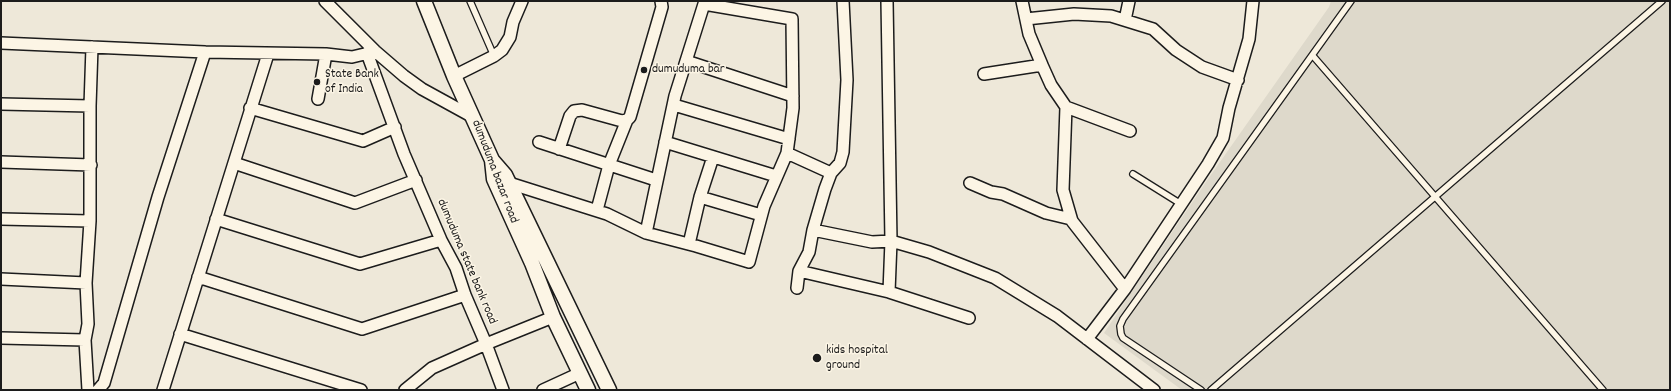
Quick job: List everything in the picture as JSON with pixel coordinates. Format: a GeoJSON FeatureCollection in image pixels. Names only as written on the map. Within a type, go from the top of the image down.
{"type":"FeatureCollection","features":[{"type":"Feature","properties":{"kind":"street"},"geometry":{"type":"LineString","coordinates":[[325,1],[371,52],[422,89],[473,117]]}},
{"type":"Feature","properties":{"kind":"street","name":"dumuduma bazar road"},"geometry":{"type":"LineString","coordinates":[[424,1],[454,76],[492,160],[494,179],[554,317],[588,390]]}},
{"type":"Feature","properties":{"kind":"street"},"geometry":{"type":"LineString","coordinates":[[454,76],[494,56],[502,50],[510,37],[513,22],[522,1]]}},
{"type":"Feature","properties":{"kind":"street"},"geometry":{"type":"LineString","coordinates":[[597,210],[609,165],[627,120],[630,117],[662,7],[661,1]]}},
{"type":"Feature","properties":{"kind":"street"},"geometry":{"type":"LineString","coordinates":[[797,288],[800,271],[809,252],[813,230],[825,189],[831,173],[840,163],[844,152],[847,80],[843,1]]}},
{"type":"Feature","properties":{"kind":"street"},"geometry":{"type":"LineString","coordinates":[[887,1],[891,241],[889,292]]}},
{"type":"Feature","properties":{"kind":"street"},"geometry":{"type":"LineString","coordinates":[[1022,1],[1029,34],[1051,85],[1066,107],[1130,131]]}},
{"type":"Feature","properties":{"kind":"street"},"geometry":{"type":"LineString","coordinates":[[1125,20],[1129,1]]}},
{"type":"Feature","properties":{"kind":"street"},"geometry":{"type":"LineString","coordinates":[[1087,339],[1125,288],[1182,204],[1223,138],[1250,39],[1253,1]]}},
{"type":"Feature","properties":{"kind":"street"},"geometry":{"type":"LineString","coordinates":[[509,183],[597,210],[646,233],[749,262],[764,206],[787,154],[793,108],[792,19],[704,4],[674,105],[656,180],[646,233]]}},
{"type":"Feature","properties":{"kind":"street"},"geometry":{"type":"LineString","coordinates":[[1026,19],[1074,14],[1111,16],[1125,20],[1153,29],[1176,50],[1202,67],[1238,80]]}},
{"type":"Feature","properties":{"kind":"street"},"geometry":{"type":"LineString","coordinates":[[1,43],[205,52],[326,54],[352,57],[371,52]]}},
{"type":"Feature","properties":{"kind":"street"},"geometry":{"type":"LineString","coordinates":[[88,390],[85,340],[88,324],[86,283],[90,221],[90,106],[92,47]]}},
{"type":"Feature","properties":{"kind":"street"},"geometry":{"type":"LineString","coordinates":[[98,390],[104,383],[158,197],[205,52]]}},
{"type":"Feature","properties":{"kind":"street","name":"dumuduma state bank road"},"geometry":{"type":"LineString","coordinates":[[371,52],[370,65],[395,127],[404,154],[441,240],[456,268],[465,295],[486,344],[432,368],[405,390]]}},
{"type":"Feature","properties":{"kind":"street"},"geometry":{"type":"LineString","coordinates":[[163,390],[268,54]]}},
{"type":"Feature","properties":{"kind":"street"},"geometry":{"type":"LineString","coordinates":[[318,99],[326,54]]}},
{"type":"Feature","properties":{"kind":"street"},"geometry":{"type":"LineString","coordinates":[[686,61],[793,96]]}},
{"type":"Feature","properties":{"kind":"street"},"geometry":{"type":"LineString","coordinates":[[984,74],[1042,65]]}},
{"type":"Feature","properties":{"kind":"street"},"geometry":{"type":"LineString","coordinates":[[1,104],[90,106]]}},
{"type":"Feature","properties":{"kind":"street"},"geometry":{"type":"LineString","coordinates":[[674,105],[789,139]]}},
{"type":"Feature","properties":{"kind":"street"},"geometry":{"type":"LineString","coordinates":[[1066,107],[1063,190],[1071,219],[1125,288]]}},
{"type":"Feature","properties":{"kind":"street"},"geometry":{"type":"LineString","coordinates":[[250,108],[363,141],[395,127]]}},
{"type":"Feature","properties":{"kind":"street"},"geometry":{"type":"LineString","coordinates":[[559,149],[570,116],[574,111],[582,110],[622,121],[627,120]]}},
{"type":"Feature","properties":{"kind":"street"},"geometry":{"type":"LineString","coordinates":[[539,142],[656,180]]}},
{"type":"Feature","properties":{"kind":"street"},"geometry":{"type":"LineString","coordinates":[[665,142],[776,176]]}},
{"type":"Feature","properties":{"kind":"street"},"geometry":{"type":"LineString","coordinates":[[787,154],[831,173]]}},
{"type":"Feature","properties":{"kind":"street"},"geometry":{"type":"LineString","coordinates":[[689,244],[700,197],[713,157]]}},
{"type":"Feature","properties":{"kind":"street"},"geometry":{"type":"LineString","coordinates":[[492,160],[505,175],[609,390]]}},
{"type":"Feature","properties":{"kind":"street"},"geometry":{"type":"LineString","coordinates":[[1,162],[91,165]]}},
{"type":"Feature","properties":{"kind":"street"},"geometry":{"type":"LineString","coordinates":[[234,163],[355,203],[416,180]]}},
{"type":"Feature","properties":{"kind":"street"},"geometry":{"type":"LineString","coordinates":[[970,183],[991,192],[1003,194],[1046,214],[1071,219]]}},
{"type":"Feature","properties":{"kind":"street"},"geometry":{"type":"LineString","coordinates":[[700,197],[762,216]]}},
{"type":"Feature","properties":{"kind":"street"},"geometry":{"type":"LineString","coordinates":[[1,219],[90,221]]}},
{"type":"Feature","properties":{"kind":"street"},"geometry":{"type":"LineString","coordinates":[[216,219],[360,264],[441,240]]}},
{"type":"Feature","properties":{"kind":"street"},"geometry":{"type":"LineString","coordinates":[[813,230],[872,242],[891,241],[929,252],[995,278],[1057,316],[1154,390]]}},
{"type":"Feature","properties":{"kind":"street"},"geometry":{"type":"LineString","coordinates":[[800,271],[889,292],[969,318]]}},
{"type":"Feature","properties":{"kind":"street"},"geometry":{"type":"LineString","coordinates":[[198,277],[362,328],[465,295]]}},
{"type":"Feature","properties":{"kind":"street"},"geometry":{"type":"LineString","coordinates":[[1,279],[86,283]]}},
{"type":"Feature","properties":{"kind":"street"},"geometry":{"type":"LineString","coordinates":[[503,390],[486,344],[554,317]]}},
{"type":"Feature","properties":{"kind":"street"},"geometry":{"type":"LineString","coordinates":[[180,334],[361,390]]}},
{"type":"Feature","properties":{"kind":"street"},"geometry":{"type":"LineString","coordinates":[[1,338],[85,340]]}},
{"type":"Feature","properties":{"kind":"street"},"geometry":{"type":"LineString","coordinates":[[543,390],[580,373]]}},
{"type":"Feature","properties":{"kind":"lane"},"geometry":{"type":"LineString","coordinates":[[470,1],[494,56]]}},
{"type":"Feature","properties":{"kind":"lane"},"geometry":{"type":"LineString","coordinates":[[1201,390],[1123,338],[1120,326],[1123,319],[1351,1]]}},
{"type":"Feature","properties":{"kind":"lane"},"geometry":{"type":"LineString","coordinates":[[1211,390],[1662,1]]}},
{"type":"Feature","properties":{"kind":"lane"},"geometry":{"type":"LineString","coordinates":[[1313,56],[1603,390]]}},
{"type":"Feature","properties":{"kind":"lane"},"geometry":{"type":"LineString","coordinates":[[1133,174],[1182,204]]}},
{"type":"Feature","properties":{"kind":"shaded area"},"geometry":{"type":"Polygon","coordinates":[[[1331,1],[1670,1],[1670,390],[1182,390],[1104,333],[1208,179],[1329,7],[1331,1]]]}},
{"type":"Feature","properties":{"kind":"place","name":"dumuduma bar"},"geometry":{"type":"Point","coordinates":[644,70]}},
{"type":"Feature","properties":{"kind":"place","name":"State Bank of India"},"geometry":{"type":"Point","coordinates":[317,82]}},
{"type":"Feature","properties":{"kind":"place","name":"kids hospital ground"},"geometry":{"type":"Point","coordinates":[817,358]}}]}
